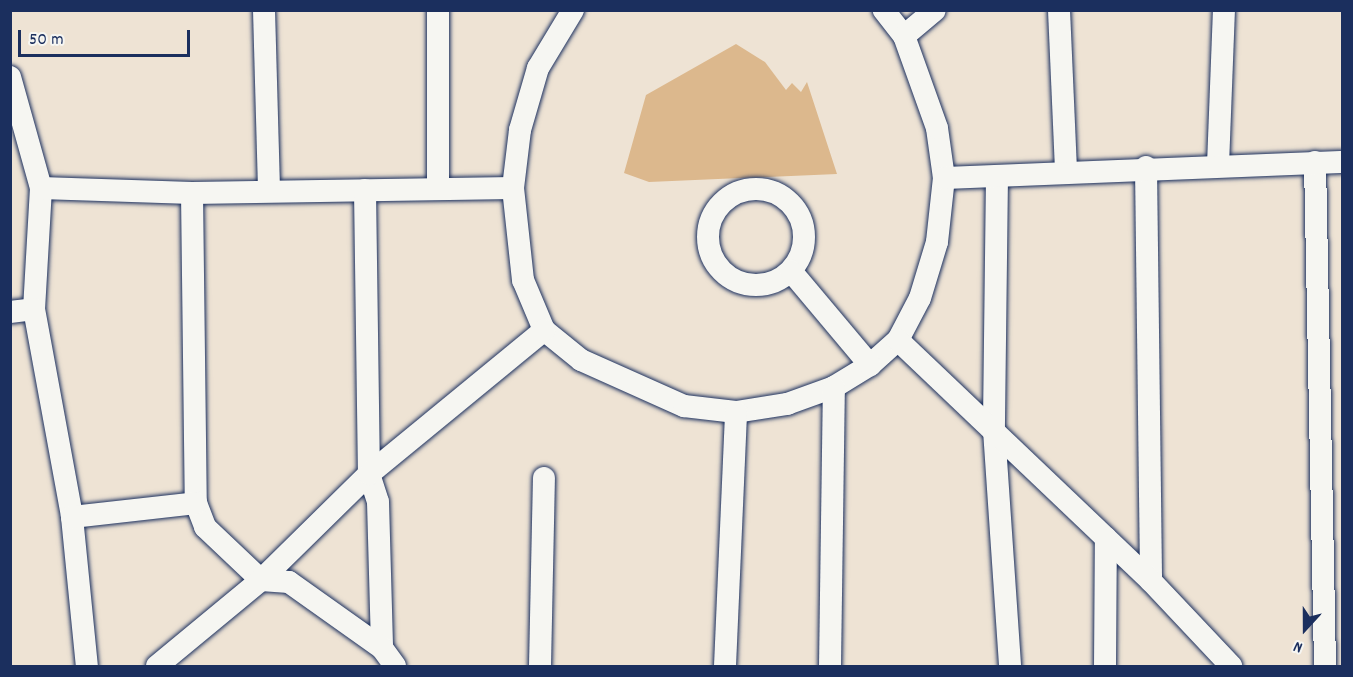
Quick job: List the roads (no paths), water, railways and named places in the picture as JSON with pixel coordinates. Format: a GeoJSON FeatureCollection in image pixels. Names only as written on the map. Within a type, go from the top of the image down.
{"type":"FeatureCollection","features":[{"type":"Feature","properties":{"kind":"street"},"geometry":{"type":"LineString","coordinates":[[264,10],[268,191]]}},
{"type":"Feature","properties":{"kind":"street"},"geometry":{"type":"LineString","coordinates":[[438,10],[438,187]]}},
{"type":"Feature","properties":{"kind":"street"},"geometry":{"type":"LineString","coordinates":[[568,12],[538,68],[520,130],[513,188],[522,280],[544,330],[582,360],[627,383],[684,406],[736,412],[787,404],[834,387],[870,365],[898,340],[920,298],[937,242],[944,178],[937,128],[904,36],[884,10]]}},
{"type":"Feature","properties":{"kind":"street"},"geometry":{"type":"LineString","coordinates":[[904,36],[935,10]]}},
{"type":"Feature","properties":{"kind":"street"},"geometry":{"type":"LineString","coordinates":[[1059,10],[1066,170]]}},
{"type":"Feature","properties":{"kind":"street"},"geometry":{"type":"LineString","coordinates":[[1218,165],[1224,10]]}},
{"type":"Feature","properties":{"kind":"street"},"geometry":{"type":"LineString","coordinates":[[10,77],[41,188],[34,309],[72,517],[87,666]]}},
{"type":"Feature","properties":{"kind":"street"},"geometry":{"type":"LineString","coordinates":[[1315,162],[1325,666]]}},
{"type":"Feature","properties":{"kind":"street"},"geometry":{"type":"LineString","coordinates":[[944,178],[1066,170],[1342,162]]}},
{"type":"Feature","properties":{"kind":"street"},"geometry":{"type":"LineString","coordinates":[[1146,167],[1150,581]]}},
{"type":"Feature","properties":{"kind":"street"},"geometry":{"type":"LineString","coordinates":[[997,176],[994,429],[1010,666]]}},
{"type":"Feature","properties":{"kind":"street"},"geometry":{"type":"LineString","coordinates":[[41,188],[192,193],[438,187],[513,188]]}},
{"type":"Feature","properties":{"kind":"street"},"geometry":{"type":"LineString","coordinates":[[759,189],[791,204],[804,238],[791,271],[770,283],[752,285],[735,280],[717,265],[708,231],[725,200],[759,189]]}},
{"type":"Feature","properties":{"kind":"street"},"geometry":{"type":"LineString","coordinates":[[365,190],[369,474],[378,502],[382,648]]}},
{"type":"Feature","properties":{"kind":"street"},"geometry":{"type":"LineString","coordinates":[[192,193],[196,504],[205,527],[261,580],[289,582],[382,648],[395,666]]}},
{"type":"Feature","properties":{"kind":"street"},"geometry":{"type":"LineString","coordinates":[[791,271],[870,365]]}},
{"type":"Feature","properties":{"kind":"street"},"geometry":{"type":"LineString","coordinates":[[10,312],[34,309]]}},
{"type":"Feature","properties":{"kind":"street"},"geometry":{"type":"LineString","coordinates":[[157,666],[261,580],[369,474],[544,330]]}},
{"type":"Feature","properties":{"kind":"street"},"geometry":{"type":"LineString","coordinates":[[898,340],[994,429],[1150,581],[1231,666]]}},
{"type":"Feature","properties":{"kind":"street"},"geometry":{"type":"LineString","coordinates":[[830,666],[834,387]]}},
{"type":"Feature","properties":{"kind":"street"},"geometry":{"type":"LineString","coordinates":[[725,666],[736,412]]}},
{"type":"Feature","properties":{"kind":"street"},"geometry":{"type":"LineString","coordinates":[[540,666],[544,478]]}},
{"type":"Feature","properties":{"kind":"street"},"geometry":{"type":"LineString","coordinates":[[72,517],[196,504]]}},
{"type":"Feature","properties":{"kind":"street"},"geometry":{"type":"LineString","coordinates":[[1105,666],[1106,538]]}}]}
